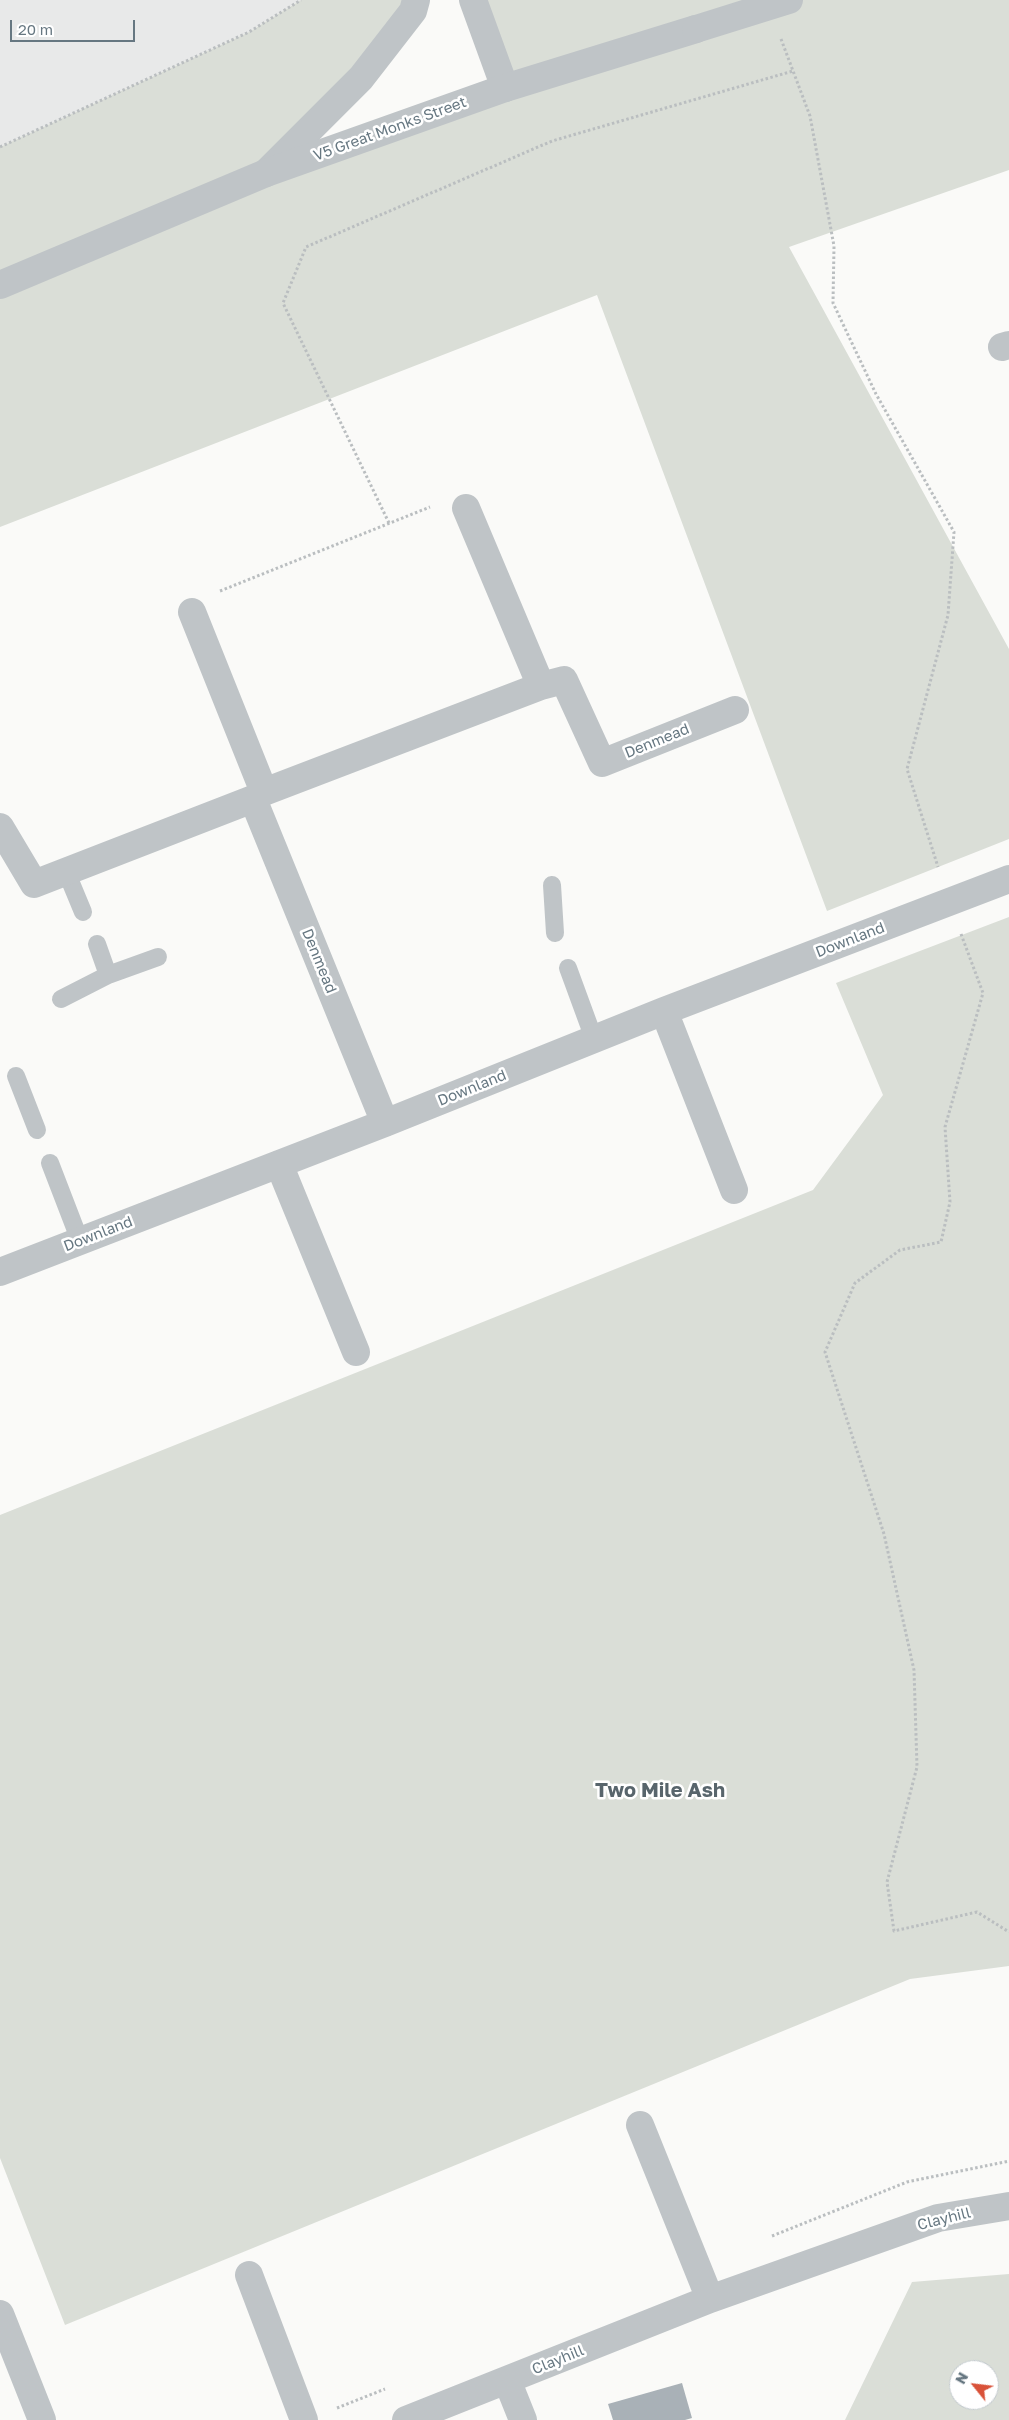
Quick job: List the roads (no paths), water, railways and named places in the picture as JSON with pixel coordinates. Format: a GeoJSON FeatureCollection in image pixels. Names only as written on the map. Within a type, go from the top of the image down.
{"type":"FeatureCollection","features":[{"type":"Feature","properties":{"kind":"street"},"geometry":{"type":"LineString","coordinates":[[266,173],[361,78],[413,11],[416,0]]}},
{"type":"Feature","properties":{"kind":"street"},"geometry":{"type":"LineString","coordinates":[[473,0],[505,88]]}},
{"type":"Feature","properties":{"kind":"street","name":"V5 Great Monks Street"},"geometry":{"type":"LineString","coordinates":[[0,285],[266,173],[505,88],[789,0]]}},
{"type":"Feature","properties":{"kind":"street"},"geometry":{"type":"LineString","coordinates":[[466,508],[542,686]]}},
{"type":"Feature","properties":{"kind":"street","name":"Denmead"},"geometry":{"type":"LineString","coordinates":[[192,612],[258,795],[385,1122]]}},
{"type":"Feature","properties":{"kind":"street","name":"Denmead"},"geometry":{"type":"LineString","coordinates":[[0,827],[34,884],[258,795],[542,686],[564,680],[602,763],[734,710]]}},
{"type":"Feature","properties":{"kind":"street","name":"Downland"},"geometry":{"type":"LineString","coordinates":[[0,1272],[279,1164],[664,1010],[1009,879]]}},
{"type":"Feature","properties":{"kind":"street"},"geometry":{"type":"LineString","coordinates":[[664,1010],[734,1190]]}},
{"type":"Feature","properties":{"kind":"street"},"geometry":{"type":"LineString","coordinates":[[279,1164],[356,1352]]}},
{"type":"Feature","properties":{"kind":"street"},"geometry":{"type":"LineString","coordinates":[[640,2125],[710,2299]]}},
{"type":"Feature","properties":{"kind":"street","name":"Clayhill"},"geometry":{"type":"LineString","coordinates":[[406,2420],[710,2299],[938,2218],[1009,2206]]}},
{"type":"Feature","properties":{"kind":"street"},"geometry":{"type":"LineString","coordinates":[[249,2275],[304,2420]]}},
{"type":"Feature","properties":{"kind":"street"},"geometry":{"type":"LineString","coordinates":[[0,2314],[42,2420]]}},
{"type":"Feature","properties":{"kind":"street"},"geometry":{"type":"LineString","coordinates":[[507,2380],[523,2420]]}},
{"type":"Feature","properties":{"kind":"lane"},"geometry":{"type":"LineString","coordinates":[[66,871],[82,912]]}},
{"type":"Feature","properties":{"kind":"lane"},"geometry":{"type":"LineString","coordinates":[[552,885],[556,933]]}},
{"type":"Feature","properties":{"kind":"lane"},"geometry":{"type":"LineString","coordinates":[[97,944],[108,976]]}},
{"type":"Feature","properties":{"kind":"lane"},"geometry":{"type":"LineString","coordinates":[[61,999],[108,976],[158,957]]}},
{"type":"Feature","properties":{"kind":"lane"},"geometry":{"type":"LineString","coordinates":[[568,968],[594,1039]]}},
{"type":"Feature","properties":{"kind":"lane"},"geometry":{"type":"LineString","coordinates":[[16,1076],[37,1130]]}},
{"type":"Feature","properties":{"kind":"lane"},"geometry":{"type":"LineString","coordinates":[[50,1164],[80,1241]]}},
{"type":"Feature","properties":{"kind":"district","name":"Two Mile Ash"},"geometry":{"type":"Point","coordinates":[660,1791]}}]}
